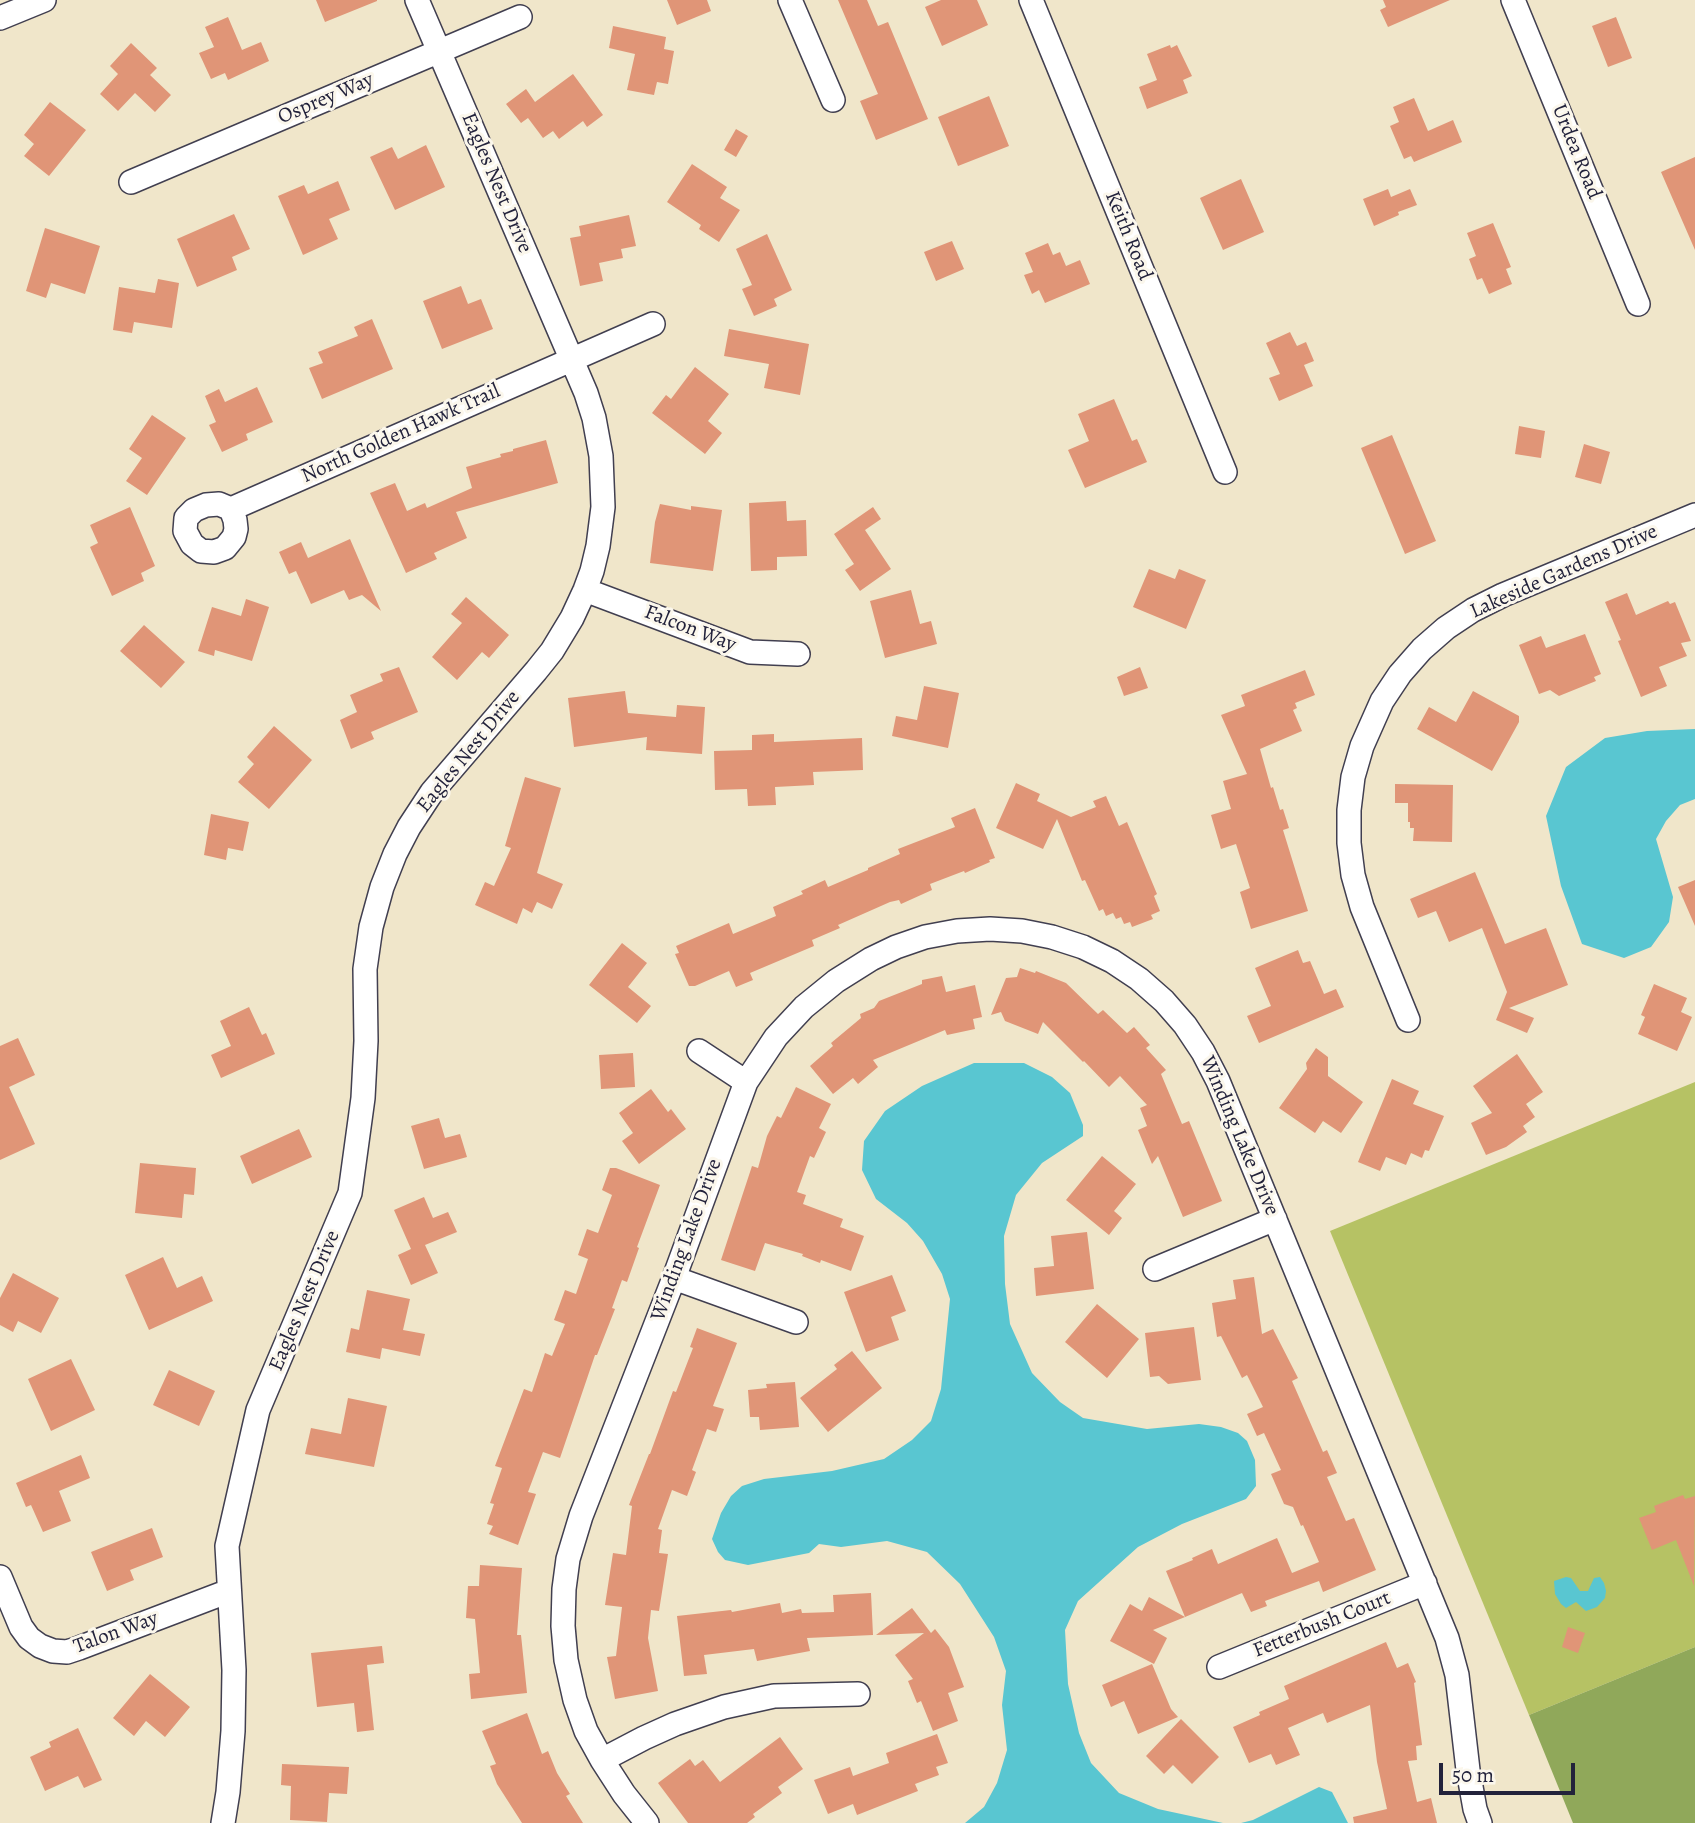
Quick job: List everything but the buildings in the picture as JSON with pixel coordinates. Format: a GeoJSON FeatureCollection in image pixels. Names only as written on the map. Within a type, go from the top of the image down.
{"type":"FeatureCollection","features":[{"type":"Feature","properties":{"kind":"street"},"geometry":{"type":"LineString","coordinates":[[0,18],[44,0]]}},
{"type":"Feature","properties":{"kind":"street","name":"Eagles Nest Drive"},"geometry":{"type":"LineString","coordinates":[[223,1823],[233,1731],[227,1546],[258,1410],[350,1193],[363,1098],[366,1041],[365,969],[371,927],[382,887],[409,827],[432,792],[552,651],[572,618],[585,590],[598,546],[603,507],[601,456],[594,418],[417,0]]}},
{"type":"Feature","properties":{"kind":"street"},"geometry":{"type":"LineString","coordinates":[[790,0],[833,100]]}},
{"type":"Feature","properties":{"kind":"street","name":"Keith Road"},"geometry":{"type":"LineString","coordinates":[[1031,0],[1225,472]]}},
{"type":"Feature","properties":{"kind":"street","name":"Urdea Road"},"geometry":{"type":"LineString","coordinates":[[1513,0],[1638,304]]}},
{"type":"Feature","properties":{"kind":"street","name":"Osprey Way"},"geometry":{"type":"LineString","coordinates":[[131,182],[520,17]]}},
{"type":"Feature","properties":{"kind":"street","name":"North Golden Hawk Trail"},"geometry":{"type":"LineString","coordinates":[[231,509],[653,324]]}},
{"type":"Feature","properties":{"kind":"street","name":"Lakeside Gardens Drive"},"geometry":{"type":"LineString","coordinates":[[1408,1020],[1362,907],[1353,875],[1349,843],[1353,778],[1362,746],[1382,701],[1400,674],[1422,649],[1446,628],[1474,610],[1503,595],[1695,515]]}},
{"type":"Feature","properties":{"kind":"street","name":"Falcon Way"},"geometry":{"type":"LineString","coordinates":[[585,590],[750,652],[799,654]]}},
{"type":"Feature","properties":{"kind":"street","name":"Winding Lake Drive"},"geometry":{"type":"LineString","coordinates":[[647,1823],[602,1760],[586,1731],[575,1700],[566,1660],[563,1626],[568,1559],[581,1516],[674,1278],[746,1082],[776,1037],[804,1007],[836,981],[871,959],[925,937],[957,931],[1000,929],[1052,937],[1083,947],[1112,961],[1164,1001],[1185,1025],[1203,1052],[1218,1081],[1447,1638],[1457,1675],[1468,1770],[1480,1823]]}},
{"type":"Feature","properties":{"kind":"street"},"geometry":{"type":"LineString","coordinates":[[699,1051],[746,1082]]}},
{"type":"Feature","properties":{"kind":"street"},"geometry":{"type":"LineString","coordinates":[[1155,1269],[1275,1219]]}},
{"type":"Feature","properties":{"kind":"street"},"geometry":{"type":"LineString","coordinates":[[674,1278],[796,1322]]}},
{"type":"Feature","properties":{"kind":"street","name":"Talon Way"},"geometry":{"type":"LineString","coordinates":[[0,1577],[21,1627],[29,1638],[53,1651],[67,1652],[229,1591]]}},
{"type":"Feature","properties":{"kind":"street","name":"Fetterbush Court"},"geometry":{"type":"LineString","coordinates":[[1219,1667],[1425,1583]]}},
{"type":"Feature","properties":{"kind":"street"},"geometry":{"type":"LineString","coordinates":[[602,1760],[675,1724],[724,1707],[774,1696],[858,1694]]}},
{"type":"Feature","properties":{"kind":"green space"},"geometry":{"type":"Polygon","coordinates":[[[1695,1082],[1695,1647],[1529,1715],[1330,1231],[1695,1082]]]}},
{"type":"Feature","properties":{"kind":"green space"},"geometry":{"type":"Polygon","coordinates":[[[1695,1647],[1695,1823],[1573,1823],[1529,1715],[1695,1647]]]}},
{"type":"Feature","properties":{"kind":"water"},"geometry":{"type":"Polygon","coordinates":[[[1695,729],[1695,799],[1680,805],[1666,821],[1656,839],[1673,897],[1669,922],[1651,947],[1624,958],[1582,944],[1561,886],[1546,816],[1566,767],[1605,738],[1647,731],[1695,729]]]}},
{"type":"Feature","properties":{"kind":"water"},"geometry":{"type":"Polygon","coordinates":[[[974,1063],[1024,1063],[1052,1077],[1070,1093],[1083,1125],[1083,1136],[1042,1163],[1016,1195],[1004,1236],[1005,1284],[1010,1324],[1032,1373],[1060,1402],[1083,1418],[1147,1429],[1199,1424],[1221,1427],[1238,1433],[1247,1441],[1255,1460],[1256,1486],[1246,1499],[1182,1524],[1138,1547],[1078,1601],[1065,1630],[1068,1684],[1079,1733],[1091,1763],[1119,1793],[1158,1809],[1223,1823],[965,1823],[984,1807],[997,1783],[1007,1750],[1002,1705],[1006,1671],[994,1637],[960,1584],[927,1552],[887,1541],[841,1547],[819,1544],[809,1553],[748,1565],[725,1560],[712,1539],[721,1513],[731,1496],[742,1486],[764,1479],[832,1471],[884,1459],[912,1440],[931,1421],[941,1389],[950,1299],[942,1274],[923,1241],[907,1223],[876,1199],[862,1170],[864,1141],[885,1111],[922,1086],[974,1063]]]}},
{"type":"Feature","properties":{"kind":"water"},"geometry":{"type":"Polygon","coordinates":[[[1600,1577],[1606,1591],[1605,1598],[1597,1607],[1586,1611],[1576,1602],[1566,1608],[1555,1594],[1554,1581],[1571,1578],[1580,1591],[1588,1591],[1594,1578],[1600,1577]]]}},
{"type":"Feature","properties":{"kind":"water"},"geometry":{"type":"Polygon","coordinates":[[[1319,1787],[1332,1792],[1348,1823],[1241,1823],[1253,1820],[1319,1787]]]}}]}
